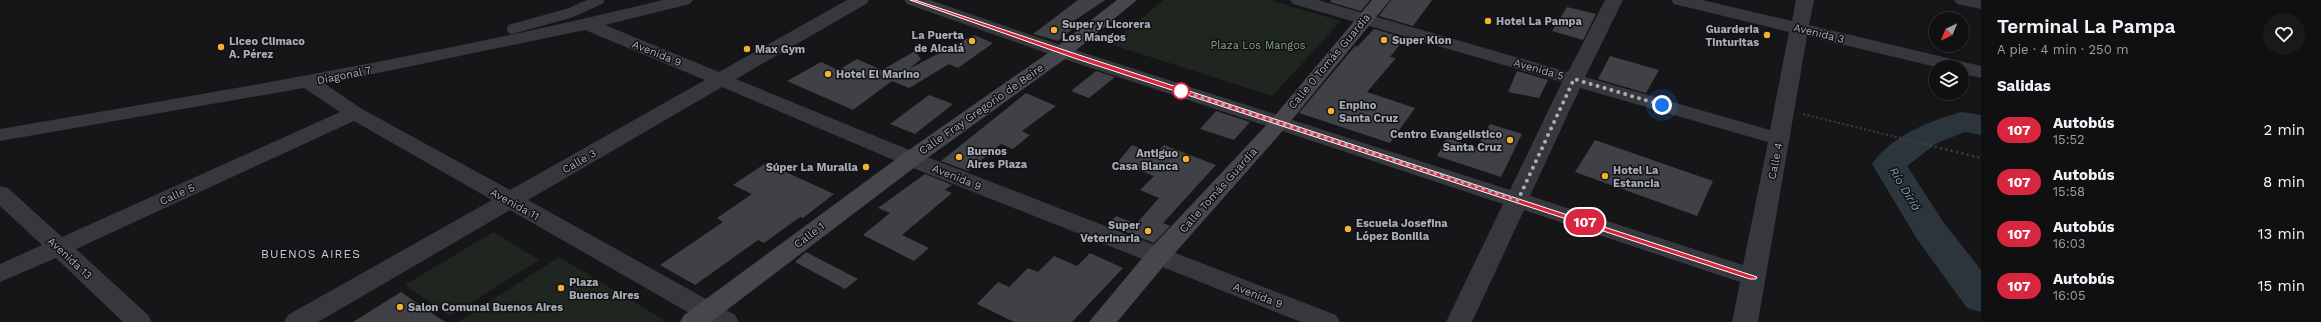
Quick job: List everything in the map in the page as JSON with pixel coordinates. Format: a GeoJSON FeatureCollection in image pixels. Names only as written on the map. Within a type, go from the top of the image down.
{"type":"FeatureCollection","features":[{"type":"Feature","properties":{"kind":"street","name":"Diagonal 7"},"geometry":{"type":"LineString","coordinates":[[0,135],[308,82],[589,25],[684,0]]}},
{"type":"Feature","properties":{"kind":"street","name":"Calle 3"},"geometry":{"type":"LineString","coordinates":[[297,322],[860,0]]}},
{"type":"Feature","properties":{"kind":"street"},"geometry":{"type":"LineString","coordinates":[[913,0],[1062,52],[1753,277]]}},
{"type":"Feature","properties":{"kind":"street","name":"Calle Fray Gregorio de Beire"},"geometry":{"type":"LineString","coordinates":[[910,158],[1062,52],[1128,0]]}},
{"type":"Feature","properties":{"kind":"street","name":"Avenida 5"},"geometry":{"type":"LineString","coordinates":[[1299,0],[1779,139]]}},
{"type":"Feature","properties":{"kind":"street","name":"Calle 0 Tomás Guardia"},"geometry":{"type":"LineString","coordinates":[[1279,123],[1381,0]]}},
{"type":"Feature","properties":{"kind":"street"},"geometry":{"type":"LineString","coordinates":[[1459,322],[1574,79],[1614,0]]}},
{"type":"Feature","properties":{"kind":"street","name":"Avenida 3"},"geometry":{"type":"LineString","coordinates":[[1680,0],[1930,60]]}},
{"type":"Feature","properties":{"kind":"street","name":"Calle 4"},"geometry":{"type":"LineString","coordinates":[[1745,322],[1779,139],[1783,109],[1805,0]]}},
{"type":"Feature","properties":{"kind":"street"},"geometry":{"type":"LineString","coordinates":[[1963,0],[1981,4]]}},
{"type":"Feature","properties":{"kind":"street","name":"Avenida 9"},"geometry":{"type":"LineString","coordinates":[[589,25],[910,158],[1327,322]]}},
{"type":"Feature","properties":{"kind":"street"},"geometry":{"type":"LineString","coordinates":[[1969,69],[1981,72]]}},
{"type":"Feature","properties":{"kind":"street","name":"Avenida 11"},"geometry":{"type":"LineString","coordinates":[[308,82],[355,114],[509,201],[709,319]]}},
{"type":"Feature","properties":{"kind":"street","name":"Calle 5"},"geometry":{"type":"LineString","coordinates":[[0,274],[355,114]]}},
{"type":"Feature","properties":{"kind":"street","name":"Calle Tomás Guardia"},"geometry":{"type":"LineString","coordinates":[[1158,256],[1279,123]]}},
{"type":"Feature","properties":{"kind":"street","name":"Calle 1"},"geometry":{"type":"LineString","coordinates":[[709,319],[910,158]]}},
{"type":"Feature","properties":{"kind":"street","name":"Avenida 13"},"geometry":{"type":"LineString","coordinates":[[0,193],[139,322]]}},
{"type":"Feature","properties":{"kind":"street"},"geometry":{"type":"LineString","coordinates":[[1102,322],[1158,256]]}},
{"type":"Feature","properties":{"kind":"lane"},"geometry":{"type":"LineString","coordinates":[[512,29],[570,13],[599,0]]}},
{"type":"Feature","properties":{"kind":"path"},"geometry":{"type":"LineString","coordinates":[[1783,109],[1981,158]]}},
{"type":"Feature","properties":{"kind":"green space","name":"Plaza Los Mangos"},"geometry":{"type":"Polygon","coordinates":[[[1164,0],[1269,0],[1341,21],[1272,96],[1110,44],[1164,0]]]}},
{"type":"Feature","properties":{"kind":"green space"},"geometry":{"type":"Polygon","coordinates":[[[493,232],[539,260],[450,316],[405,285],[493,232]]]}},
{"type":"Feature","properties":{"kind":"green space","name":"Plaza Buenos Aires"},"geometry":{"type":"Polygon","coordinates":[[[559,257],[664,320],[662,322],[458,322],[559,257]]]}},
{"type":"Feature","properties":{"kind":"building"},"geometry":{"type":"Polygon","coordinates":[[[1078,0],[1105,0],[1068,25],[1075,27],[1058,41],[1033,34],[1078,0]]]}},
{"type":"Feature","properties":{"kind":"building"},"geometry":{"type":"Polygon","coordinates":[[[1331,0],[1370,0],[1361,11],[1330,2],[1331,0]]]}},
{"type":"Feature","properties":{"kind":"building"},"geometry":{"type":"Polygon","coordinates":[[[1391,0],[1432,0],[1413,26],[1379,16],[1391,0]]]}},
{"type":"Feature","properties":{"kind":"building"},"geometry":{"type":"Polygon","coordinates":[[[1567,7],[1596,14],[1583,40],[1552,31],[1567,7]]]}},
{"type":"Feature","properties":{"kind":"building"},"geometry":{"type":"Polygon","coordinates":[[[1374,29],[1405,38],[1390,57],[1396,58],[1367,92],[1415,108],[1390,143],[1299,113],[1355,46],[1357,47],[1374,29]]]}},
{"type":"Feature","properties":{"kind":"building"},"geometry":{"type":"Polygon","coordinates":[[[974,35],[993,43],[958,68],[949,64],[909,88],[892,81],[853,110],[787,81],[821,62],[838,70],[857,59],[882,70],[915,51],[921,59],[909,69],[974,35]]]}},
{"type":"Feature","properties":{"kind":"building"},"geometry":{"type":"Polygon","coordinates":[[[1610,56],[1659,70],[1646,93],[1598,79],[1610,56]]]}},
{"type":"Feature","properties":{"kind":"building"},"geometry":{"type":"Polygon","coordinates":[[[1096,71],[1115,77],[1089,98],[1071,91],[1096,71]]]}},
{"type":"Feature","properties":{"kind":"building"},"geometry":{"type":"Polygon","coordinates":[[[1517,71],[1548,80],[1539,98],[1508,92],[1517,71]]]}},
{"type":"Feature","properties":{"kind":"building"},"geometry":{"type":"Polygon","coordinates":[[[1026,93],[1056,106],[1022,131],[1030,135],[1013,149],[1001,144],[968,171],[941,161],[1026,93]]]}},
{"type":"Feature","properties":{"kind":"building"},"geometry":{"type":"Polygon","coordinates":[[[929,95],[953,104],[915,134],[890,124],[929,95]]]}},
{"type":"Feature","properties":{"kind":"building"},"geometry":{"type":"Polygon","coordinates":[[[1216,111],[1250,122],[1234,140],[1200,129],[1216,111]]]}},
{"type":"Feature","properties":{"kind":"building"},"geometry":{"type":"Polygon","coordinates":[[[1490,124],[1522,134],[1501,177],[1437,156],[1447,138],[1477,148],[1490,124]]]}},
{"type":"Feature","properties":{"kind":"building","name":"Hotel La Estancia"},"geometry":{"type":"Polygon","coordinates":[[[1595,140],[1713,181],[1697,216],[1575,172],[1595,140]]]}},
{"type":"Feature","properties":{"kind":"building"},"geometry":{"type":"Polygon","coordinates":[[[1132,145],[1155,154],[1164,145],[1216,165],[1163,223],[1170,226],[1154,243],[1108,225],[1116,216],[1136,224],[1159,198],[1140,190],[1154,176],[1118,162],[1132,145]]]}},
{"type":"Feature","properties":{"kind":"building"},"geometry":{"type":"Polygon","coordinates":[[[766,163],[834,194],[803,218],[800,217],[764,243],[758,240],[695,285],[660,265],[723,222],[717,218],[752,194],[733,185],[766,163]]]}},
{"type":"Feature","properties":{"kind":"building"},"geometry":{"type":"Polygon","coordinates":[[[925,174],[952,185],[945,190],[952,193],[902,235],[929,248],[914,261],[863,235],[890,213],[878,208],[925,174]]]}},
{"type":"Feature","properties":{"kind":"building"},"geometry":{"type":"Polygon","coordinates":[[[806,252],[858,279],[845,289],[795,262],[806,252]]]}},
{"type":"Feature","properties":{"kind":"building"},"geometry":{"type":"Polygon","coordinates":[[[1090,253],[1123,268],[1072,322],[1014,322],[977,304],[998,282],[1009,287],[1028,268],[1038,272],[1054,256],[1077,266],[1090,253]]]}},
{"type":"Feature","properties":{"kind":"building","name":"Salon Comunal Buenos Aires"},"geometry":{"type":"Polygon","coordinates":[[[401,292],[445,322],[353,322],[401,292]]]}},
{"type":"Feature","properties":{"kind":"waterway","name":"Río Diriá"},"geometry":{"type":"LineString","coordinates":[[1981,125],[1962,122],[1925,136],[1889,164],[1930,231],[1981,298]]}},
{"type":"Feature","properties":{"kind":"bus line","name":"107"},"geometry":{"type":"LineString","coordinates":[[913,0],[1264,118],[1753,277]]}},
{"type":"Feature","properties":{"kind":"place","name":"Hotel La Pampa"},"geometry":{"type":"Point","coordinates":[1488,21]}},
{"type":"Feature","properties":{"kind":"place","name":"Super y Licorera Los Mangos"},"geometry":{"type":"Point","coordinates":[1054,30]}},
{"type":"Feature","properties":{"kind":"place","name":"Guarderia Tinturitas"},"geometry":{"type":"Point","coordinates":[1767,35]}},
{"type":"Feature","properties":{"kind":"place","name":"Super Klon"},"geometry":{"type":"Point","coordinates":[1384,40]}},
{"type":"Feature","properties":{"kind":"place","name":"La Puerta de Alcalá"},"geometry":{"type":"Point","coordinates":[972,41]}},
{"type":"Feature","properties":{"kind":"place","name":"Liceo Climaco A. Pérez"},"geometry":{"type":"Point","coordinates":[221,47]}},
{"type":"Feature","properties":{"kind":"place","name":"Max Gym"},"geometry":{"type":"Point","coordinates":[747,49]}},
{"type":"Feature","properties":{"kind":"place","name":"Hotel El Marino"},"geometry":{"type":"Point","coordinates":[828,74]}},
{"type":"Feature","properties":{"kind":"place","name":"Enpino Santa Cruz"},"geometry":{"type":"Point","coordinates":[1331,111]}},
{"type":"Feature","properties":{"kind":"place","name":"Centro Evangelistico Santa Cruz"},"geometry":{"type":"Point","coordinates":[1510,140]}},
{"type":"Feature","properties":{"kind":"place","name":"Buenos Aires Plaza"},"geometry":{"type":"Point","coordinates":[959,157]}},
{"type":"Feature","properties":{"kind":"place","name":"Antiguo Casa Blanca"},"geometry":{"type":"Point","coordinates":[1186,159]}},
{"type":"Feature","properties":{"kind":"place","name":"Súper La Muralla"},"geometry":{"type":"Point","coordinates":[866,167]}},
{"type":"Feature","properties":{"kind":"place","name":"Hotel La Estancia"},"geometry":{"type":"Point","coordinates":[1605,176]}},
{"type":"Feature","properties":{"kind":"place","name":"Escuela Josefina López Bonilla"},"geometry":{"type":"Point","coordinates":[1348,229]}},
{"type":"Feature","properties":{"kind":"place","name":"Super Veterinaria"},"geometry":{"type":"Point","coordinates":[1148,231]}},
{"type":"Feature","properties":{"kind":"place","name":"Plaza Buenos Aires"},"geometry":{"type":"Point","coordinates":[561,288]}},
{"type":"Feature","properties":{"kind":"place","name":"Salon Comunal Buenos Aires"},"geometry":{"type":"Point","coordinates":[400,307]}},
{"type":"Feature","properties":{"kind":"district","name":"BUENOS AIRES"},"geometry":{"type":"Point","coordinates":[311,254]}},
{"type":"Feature","properties":{"kind":"route"},"geometry":{"type":"LineString","coordinates":[[1181,91],[1178,90],[1518,200],[1574,79],[1662,105]]}}]}
